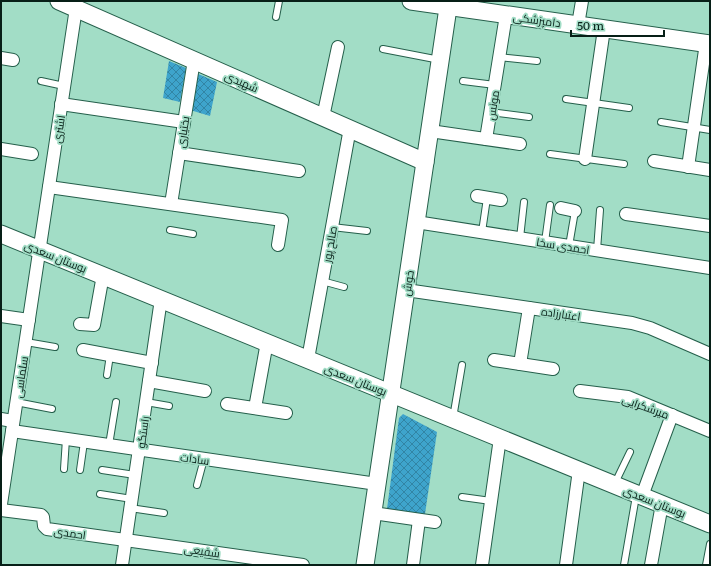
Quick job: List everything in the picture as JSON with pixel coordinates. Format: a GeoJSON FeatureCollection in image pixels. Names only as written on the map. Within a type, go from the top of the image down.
{"type":"FeatureCollection","features":[{"type":"Feature","properties":{"kind":"street","name":"شهیدی"},"geometry":{"type":"LineString","coordinates":[[59,1],[425,162]]}},
{"type":"Feature","properties":{"kind":"street","name":"دامپزشکی"},"geometry":{"type":"LineString","coordinates":[[411,1],[449,4],[708,44]]}},
{"type":"Feature","properties":{"kind":"street"},"geometry":{"type":"LineString","coordinates":[[578,25],[582,1]]}},
{"type":"Feature","properties":{"kind":"street","name":"خوش"},"geometry":{"type":"LineString","coordinates":[[365,565],[449,4]]}},
{"type":"Feature","properties":{"kind":"street","name":"اشتری"},"geometry":{"type":"LineString","coordinates":[[39,249],[76,8]]}},
{"type":"Feature","properties":{"kind":"street","name":"مونس"},"geometry":{"type":"LineString","coordinates":[[486,139],[506,14]]}},
{"type":"Feature","properties":{"kind":"street"},"geometry":{"type":"LineString","coordinates":[[585,159],[604,29]]}},
{"type":"Feature","properties":{"kind":"street"},"geometry":{"type":"LineString","coordinates":[[688,167],[708,44]]}},
{"type":"Feature","properties":{"kind":"street"},"geometry":{"type":"LineString","coordinates":[[323,117],[338,47]]}},
{"type":"Feature","properties":{"kind":"street","name":"بختیاری"},"geometry":{"type":"LineString","coordinates":[[171,204],[194,60]]}},
{"type":"Feature","properties":{"kind":"street"},"geometry":{"type":"LineString","coordinates":[[62,104],[184,122]]}},
{"type":"Feature","properties":{"kind":"street","name":"صالح پور"},"geometry":{"type":"LineString","coordinates":[[308,359],[350,128]]}},
{"type":"Feature","properties":{"kind":"street"},"geometry":{"type":"LineString","coordinates":[[430,131],[520,144]]}},
{"type":"Feature","properties":{"kind":"street"},"geometry":{"type":"LineString","coordinates":[[1,149],[32,154]]}},
{"type":"Feature","properties":{"kind":"street"},"geometry":{"type":"LineString","coordinates":[[179,153],[299,170]]}},
{"type":"Feature","properties":{"kind":"street"},"geometry":{"type":"LineString","coordinates":[[654,161],[710,170]]}},
{"type":"Feature","properties":{"kind":"street"},"geometry":{"type":"LineString","coordinates":[[49,187],[282,220],[278,245]]}},
{"type":"Feature","properties":{"kind":"street"},"geometry":{"type":"LineString","coordinates":[[482,197],[501,200]]}},
{"type":"Feature","properties":{"kind":"street"},"geometry":{"type":"LineString","coordinates":[[555,207],[575,211]]}},
{"type":"Feature","properties":{"kind":"street"},"geometry":{"type":"LineString","coordinates":[[626,214],[710,226]]}},
{"type":"Feature","properties":{"kind":"street","name":"احمدی سخا"},"geometry":{"type":"LineString","coordinates":[[416,222],[710,268]]}},
{"type":"Feature","properties":{"kind":"street","name":"بوستان سعدی"},"geometry":{"type":"LineString","coordinates":[[1,234],[710,524]]}},
{"type":"Feature","properties":{"kind":"street","name":"سلماسی"},"geometry":{"type":"LineString","coordinates":[[1,504],[39,249]]}},
{"type":"Feature","properties":{"kind":"street"},"geometry":{"type":"LineString","coordinates":[[80,324],[94,326],[103,276]]}},
{"type":"Feature","properties":{"kind":"street","name":"اعتبارزاده"},"geometry":{"type":"LineString","coordinates":[[406,290],[637,324],[710,354]]}},
{"type":"Feature","properties":{"kind":"street","name":"راستگو"},"geometry":{"type":"LineString","coordinates":[[122,565],[161,299]]}},
{"type":"Feature","properties":{"kind":"street"},"geometry":{"type":"LineString","coordinates":[[520,364],[529,308]]}},
{"type":"Feature","properties":{"kind":"street"},"geometry":{"type":"LineString","coordinates":[[1,316],[29,320]]}},
{"type":"Feature","properties":{"kind":"street"},"geometry":{"type":"LineString","coordinates":[[255,408],[267,342]]}},
{"type":"Feature","properties":{"kind":"street"},"geometry":{"type":"LineString","coordinates":[[83,350],[152,363]]}},
{"type":"Feature","properties":{"kind":"street"},"geometry":{"type":"LineString","coordinates":[[494,360],[553,370]]}},
{"type":"Feature","properties":{"kind":"street"},"geometry":{"type":"LineString","coordinates":[[149,381],[205,391]]}},
{"type":"Feature","properties":{"kind":"street","name":"میرشکرایی"},"geometry":{"type":"LineString","coordinates":[[580,391],[628,397],[710,431]]}},
{"type":"Feature","properties":{"kind":"street"},"geometry":{"type":"LineString","coordinates":[[227,404],[286,413]]}},
{"type":"Feature","properties":{"kind":"street"},"geometry":{"type":"LineString","coordinates":[[639,495],[672,415]]}},
{"type":"Feature","properties":{"kind":"street","name":"سادات"},"geometry":{"type":"LineString","coordinates":[[1,420],[13,426],[66,439],[377,484]]}},
{"type":"Feature","properties":{"kind":"street"},"geometry":{"type":"LineString","coordinates":[[482,565],[500,438]]}},
{"type":"Feature","properties":{"kind":"street"},"geometry":{"type":"LineString","coordinates":[[566,565],[579,470]]}},
{"type":"Feature","properties":{"kind":"street"},"geometry":{"type":"LineString","coordinates":[[651,565],[662,504]]}},
{"type":"Feature","properties":{"kind":"street","name":"احمدی"},"geometry":{"type":"LineString","coordinates":[[1,510],[41,515],[44,517],[44,526],[47,529],[126,539]]}},
{"type":"Feature","properties":{"kind":"street"},"geometry":{"type":"LineString","coordinates":[[373,513],[435,522]]}},
{"type":"Feature","properties":{"kind":"street"},"geometry":{"type":"LineString","coordinates":[[413,565],[419,520]]}},
{"type":"Feature","properties":{"kind":"street","name":"شفیعی"},"geometry":{"type":"LineString","coordinates":[[126,539],[303,565]]}},
{"type":"Feature","properties":{"kind":"lane"},"geometry":{"type":"LineString","coordinates":[[276,17],[279,1]]}},
{"type":"Feature","properties":{"kind":"lane"},"geometry":{"type":"LineString","coordinates":[[383,49],[440,60]]}},
{"type":"Feature","properties":{"kind":"lane"},"geometry":{"type":"LineString","coordinates":[[499,57],[537,61]]}},
{"type":"Feature","properties":{"kind":"lane"},"geometry":{"type":"LineString","coordinates":[[41,81],[64,86]]}},
{"type":"Feature","properties":{"kind":"lane"},"geometry":{"type":"LineString","coordinates":[[463,81],[495,84]]}},
{"type":"Feature","properties":{"kind":"lane"},"geometry":{"type":"LineString","coordinates":[[566,99],[629,108]]}},
{"type":"Feature","properties":{"kind":"lane"},"geometry":{"type":"LineString","coordinates":[[490,112],[529,117]]}},
{"type":"Feature","properties":{"kind":"lane"},"geometry":{"type":"LineString","coordinates":[[661,122],[710,130]]}},
{"type":"Feature","properties":{"kind":"lane"},"geometry":{"type":"LineString","coordinates":[[550,154],[624,164]]}},
{"type":"Feature","properties":{"kind":"lane"},"geometry":{"type":"LineString","coordinates":[[482,197],[482,232]]}},
{"type":"Feature","properties":{"kind":"lane"},"geometry":{"type":"LineString","coordinates":[[520,238],[524,202]]}},
{"type":"Feature","properties":{"kind":"lane"},"geometry":{"type":"LineString","coordinates":[[545,242],[555,207]]}},
{"type":"Feature","properties":{"kind":"lane"},"geometry":{"type":"LineString","coordinates":[[597,250],[600,210]]}},
{"type":"Feature","properties":{"kind":"lane"},"geometry":{"type":"LineString","coordinates":[[569,246],[575,211]]}},
{"type":"Feature","properties":{"kind":"lane"},"geometry":{"type":"LineString","coordinates":[[332,227],[367,231]]}},
{"type":"Feature","properties":{"kind":"lane"},"geometry":{"type":"LineString","coordinates":[[170,230],[193,234]]}},
{"type":"Feature","properties":{"kind":"lane"},"geometry":{"type":"LineString","coordinates":[[322,281],[344,287]]}},
{"type":"Feature","properties":{"kind":"lane"},"geometry":{"type":"LineString","coordinates":[[26,342],[55,347]]}},
{"type":"Feature","properties":{"kind":"lane"},"geometry":{"type":"LineString","coordinates":[[107,376],[110,355]]}},
{"type":"Feature","properties":{"kind":"lane"},"geometry":{"type":"LineString","coordinates":[[453,418],[462,365]]}},
{"type":"Feature","properties":{"kind":"lane"},"geometry":{"type":"LineString","coordinates":[[16,402],[52,409]]}},
{"type":"Feature","properties":{"kind":"lane"},"geometry":{"type":"LineString","coordinates":[[109,445],[116,402]]}},
{"type":"Feature","properties":{"kind":"lane"},"geometry":{"type":"LineString","coordinates":[[146,402],[169,406]]}},
{"type":"Feature","properties":{"kind":"lane"},"geometry":{"type":"LineString","coordinates":[[64,469],[66,439]]}},
{"type":"Feature","properties":{"kind":"lane"},"geometry":{"type":"LineString","coordinates":[[80,470],[84,442]]}},
{"type":"Feature","properties":{"kind":"lane"},"geometry":{"type":"LineString","coordinates":[[614,485],[630,452]]}},
{"type":"Feature","properties":{"kind":"lane"},"geometry":{"type":"LineString","coordinates":[[198,486],[204,459]]}},
{"type":"Feature","properties":{"kind":"lane"},"geometry":{"type":"LineString","coordinates":[[102,470],[135,475]]}},
{"type":"Feature","properties":{"kind":"lane"},"geometry":{"type":"LineString","coordinates":[[100,494],[164,513]]}},
{"type":"Feature","properties":{"kind":"lane"},"geometry":{"type":"LineString","coordinates":[[624,565],[639,495]]}},
{"type":"Feature","properties":{"kind":"lane"},"geometry":{"type":"LineString","coordinates":[[462,497],[491,501]]}},
{"type":"Feature","properties":{"kind":"lane"},"geometry":{"type":"LineString","coordinates":[[706,565],[710,544]]}},
{"type":"Feature","properties":{"kind":"building"},"geometry":{"type":"Polygon","coordinates":[[[169,61],[186,68],[180,102],[163,98],[169,61]]]}},
{"type":"Feature","properties":{"kind":"building"},"geometry":{"type":"Polygon","coordinates":[[[196,73],[217,82],[210,116],[190,110],[196,73]]]}},
{"type":"Feature","properties":{"kind":"building"},"geometry":{"type":"Polygon","coordinates":[[[403,414],[437,432],[425,514],[387,509],[399,418],[403,414]]]}}]}
